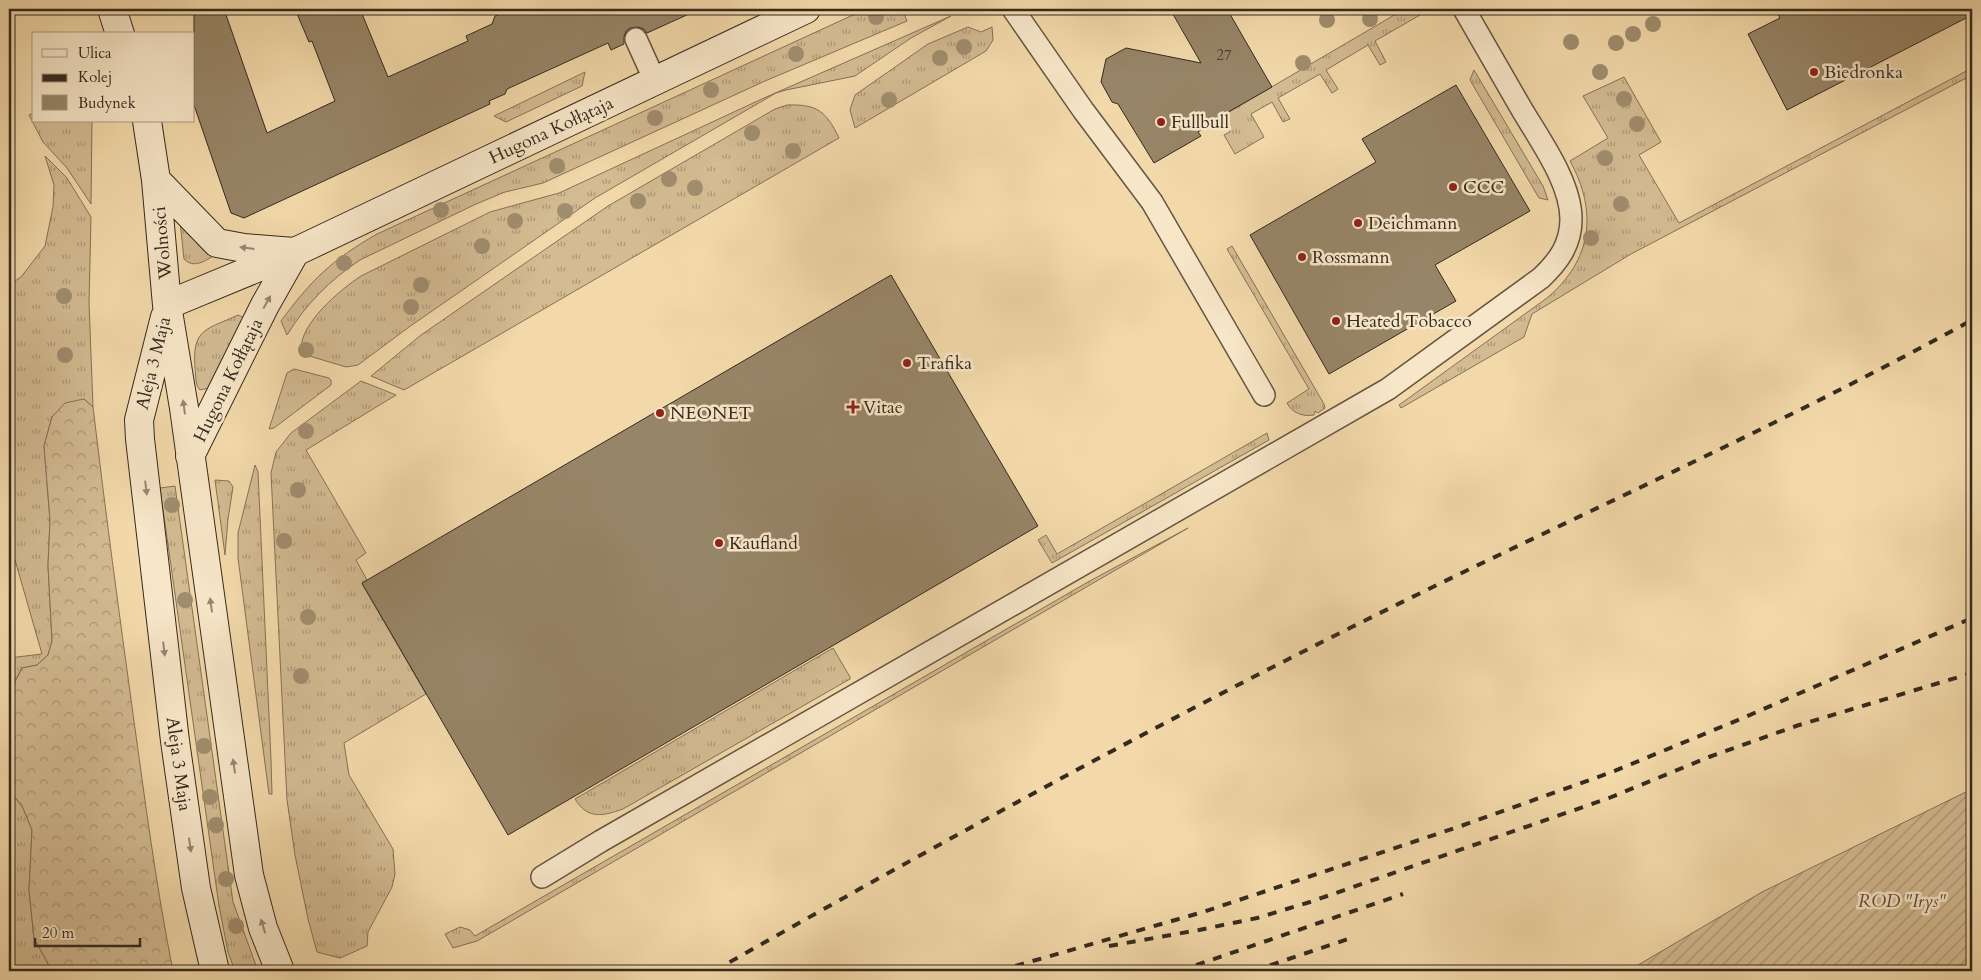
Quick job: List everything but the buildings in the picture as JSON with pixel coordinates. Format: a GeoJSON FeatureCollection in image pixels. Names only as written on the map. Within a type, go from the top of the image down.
{"type":"FeatureCollection","features":[{"type":"Feature","properties":{"kind":"street"},"geometry":{"type":"LineString","coordinates":[[112,9],[119,32]]}},
{"type":"Feature","properties":{"kind":"street","name":"Hugona Kołłątaja"},"geometry":{"type":"LineString","coordinates":[[167,305],[295,252],[806,9]]}},
{"type":"Feature","properties":{"kind":"street","name":"Wolności"},"geometry":{"type":"LineString","coordinates":[[147,122],[156,180],[167,305]]}},
{"type":"Feature","properties":{"kind":"street","name":"Wolności"},"geometry":{"type":"LineString","coordinates":[[156,180],[217,243],[244,248],[295,252]]}},
{"type":"Feature","properties":{"kind":"street","name":"Hugona Kołłątaja"},"geometry":{"type":"LineString","coordinates":[[190,456],[265,306],[295,252]]}},
{"type":"Feature","properties":{"kind":"street","name":"Aleja 3 Maja"},"geometry":{"type":"LineString","coordinates":[[167,305],[249,875],[263,928],[280,971]]}},
{"type":"Feature","properties":{"kind":"street","name":"Aleja 3 Maja"},"geometry":{"type":"LineString","coordinates":[[167,305],[139,420],[176,750],[196,888],[215,971]]}},
{"type":"Feature","properties":{"kind":"lane"},"geometry":{"type":"LineString","coordinates":[[1013,9],[1152,202],[1264,395]]}},
{"type":"Feature","properties":{"kind":"lane"},"geometry":{"type":"LineString","coordinates":[[542,877],[626,826],[1388,389],[1541,278],[1555,265],[1565,250],[1570,226],[1569,200],[1559,174],[1546,150],[1464,9]]}},
{"type":"Feature","properties":{"kind":"lane"},"geometry":{"type":"LineString","coordinates":[[636,39],[655,81]]}},
{"type":"Feature","properties":{"kind":"green space"},"geometry":{"type":"Polygon","coordinates":[[[866,9],[902,9],[907,21],[765,81],[543,183],[505,192],[476,204],[360,260],[319,293],[287,335],[281,321],[303,293],[335,262],[361,243],[866,9]]]}},
{"type":"Feature","properties":{"kind":"green space"},"geometry":{"type":"Polygon","coordinates":[[[1396,9],[1417,9],[1420,15],[1375,41],[1386,62],[1380,65],[1368,45],[1326,70],[1338,89],[1332,93],[1320,74],[1278,98],[1290,119],[1283,122],[1272,102],[1251,114],[1264,137],[1235,154],[1224,135],[1230,132],[1200,78],[1229,112],[1396,14],[1396,9]]]}},
{"type":"Feature","properties":{"kind":"green space"},"geometry":{"type":"Polygon","coordinates":[[[951,16],[911,38],[855,76],[776,93],[595,198],[409,327],[358,365],[346,367],[306,355],[301,350],[302,340],[314,318],[333,298],[361,276],[490,212],[559,193],[764,98],[951,16]]]}},
{"type":"Feature","properties":{"kind":"green space"},"geometry":{"type":"Polygon","coordinates":[[[968,27],[981,32],[992,27],[993,40],[986,51],[855,128],[850,110],[855,95],[928,44],[968,27]]]}},
{"type":"Feature","properties":{"kind":"green space"},"geometry":{"type":"Polygon","coordinates":[[[1972,68],[1972,75],[1631,254],[1532,314],[1524,337],[1401,408],[1399,405],[1547,298],[1574,268],[1586,234],[1587,217],[1585,199],[1570,161],[1608,138],[1583,96],[1624,77],[1661,142],[1639,155],[1679,223],[1972,68]]]}},
{"type":"Feature","properties":{"kind":"green space"},"geometry":{"type":"Polygon","coordinates":[[[1474,70],[1543,186],[1548,200],[1539,198],[1470,80],[1474,70]]]}},
{"type":"Feature","properties":{"kind":"green space"},"geometry":{"type":"Polygon","coordinates":[[[585,72],[582,86],[506,122],[494,116],[585,72]]]}},
{"type":"Feature","properties":{"kind":"green space"},"geometry":{"type":"Polygon","coordinates":[[[787,105],[806,106],[819,111],[830,121],[839,138],[404,390],[371,376],[421,335],[608,206],[775,109],[787,105]]]}},
{"type":"Feature","properties":{"kind":"green space"},"geometry":{"type":"Polygon","coordinates":[[[33,122],[92,122],[91,204],[67,168],[43,142],[33,122]]]}},
{"type":"Feature","properties":{"kind":"green space"},"geometry":{"type":"Polygon","coordinates":[[[45,156],[67,178],[91,217],[89,303],[93,407],[84,399],[52,417],[44,446],[50,520],[48,565],[52,641],[48,655],[37,665],[22,668],[15,681],[9,737],[9,658],[42,654],[9,539],[9,285],[21,277],[45,246],[53,207],[54,185],[45,156]]]}},
{"type":"Feature","properties":{"kind":"green space"},"geometry":{"type":"Polygon","coordinates":[[[180,221],[215,255],[196,264],[184,259],[180,221]]]}},
{"type":"Feature","properties":{"kind":"green space"},"geometry":{"type":"Polygon","coordinates":[[[1232,246],[1324,404],[1325,408],[1318,413],[1315,411],[1314,415],[1298,414],[1287,403],[1309,389],[1227,249],[1232,246]]]}},
{"type":"Feature","properties":{"kind":"green space"},"geometry":{"type":"Polygon","coordinates":[[[238,315],[247,319],[209,388],[200,390],[196,380],[195,355],[199,338],[203,332],[238,315]]]}},
{"type":"Feature","properties":{"kind":"green space"},"geometry":{"type":"Polygon","coordinates":[[[294,369],[329,378],[331,385],[274,428],[269,429],[287,373],[294,369]]]}},
{"type":"Feature","properties":{"kind":"green space"},"geometry":{"type":"Polygon","coordinates":[[[361,381],[396,395],[306,450],[366,553],[356,560],[367,580],[362,584],[426,694],[344,743],[349,775],[393,849],[395,874],[392,887],[368,932],[367,946],[340,958],[317,952],[295,855],[287,800],[271,473],[276,452],[291,433],[361,381]]]}},
{"type":"Feature","properties":{"kind":"green space"},"geometry":{"type":"Polygon","coordinates":[[[84,399],[93,407],[146,811],[173,971],[52,971],[34,938],[29,890],[32,830],[23,808],[9,789],[9,737],[15,682],[22,668],[37,665],[48,655],[52,641],[48,565],[50,520],[44,446],[52,417],[65,403],[84,399]]]}},
{"type":"Feature","properties":{"kind":"green space"},"geometry":{"type":"Polygon","coordinates":[[[1267,433],[1269,440],[1052,563],[1038,540],[1046,535],[1057,554],[1267,433]]]}},
{"type":"Feature","properties":{"kind":"green space"},"geometry":{"type":"Polygon","coordinates":[[[255,465],[258,472],[272,794],[269,794],[238,558],[238,533],[255,465]]]}},
{"type":"Feature","properties":{"kind":"green space"},"geometry":{"type":"Polygon","coordinates":[[[215,480],[229,481],[233,487],[225,555],[215,480]]]}},
{"type":"Feature","properties":{"kind":"green space"},"geometry":{"type":"Polygon","coordinates":[[[175,486],[233,902],[258,971],[235,971],[228,952],[219,906],[160,488],[175,486]]]}},
{"type":"Feature","properties":{"kind":"green space"},"geometry":{"type":"Polygon","coordinates":[[[1188,528],[477,941],[453,948],[445,934],[460,927],[470,930],[475,936],[1088,582],[1188,528]]]}},
{"type":"Feature","properties":{"kind":"green space"},"geometry":{"type":"Polygon","coordinates":[[[833,648],[850,679],[623,809],[602,814],[591,813],[580,806],[575,799],[833,648]]]}},
{"type":"Feature","properties":{"kind":"green space"},"geometry":{"type":"Polygon","coordinates":[[[9,789],[23,808],[32,830],[29,890],[34,938],[52,971],[9,971],[9,789]]]}},
{"type":"Feature","properties":{"kind":"green space","name":"ROD \"Irys\""},"geometry":{"type":"Polygon","coordinates":[[[1972,789],[1972,971],[1628,971],[1762,892],[1972,789]]]}},
{"type":"Feature","properties":{"kind":"railway"},"geometry":{"type":"LineString","coordinates":[[714,971],[957,835],[1201,704],[1366,620],[1822,399],[1972,320]]}},
{"type":"Feature","properties":{"kind":"railway"},"geometry":{"type":"LineString","coordinates":[[998,971],[1203,912],[1461,826],[1612,772],[1743,718],[1972,618]]}},
{"type":"Feature","properties":{"kind":"railway"},"geometry":{"type":"LineString","coordinates":[[1109,946],[1257,918],[1310,902],[1609,798],[1709,757],[1796,726],[1972,673]]}},
{"type":"Feature","properties":{"kind":"railway"},"geometry":{"type":"LineString","coordinates":[[1179,971],[1403,894]]}},
{"type":"Feature","properties":{"kind":"railway"},"geometry":{"type":"LineString","coordinates":[[1253,971],[1351,938]]}},
{"type":"Feature","properties":{"kind":"place","name":"Biedronka"},"geometry":{"type":"Point","coordinates":[1814,72]}},
{"type":"Feature","properties":{"kind":"place","name":"Fullbull"},"geometry":{"type":"Point","coordinates":[1161,122]}},
{"type":"Feature","properties":{"kind":"place","name":"CCC"},"geometry":{"type":"Point","coordinates":[1453,187]}},
{"type":"Feature","properties":{"kind":"place","name":"Deichmann"},"geometry":{"type":"Point","coordinates":[1358,223]}},
{"type":"Feature","properties":{"kind":"place","name":"Rossmann"},"geometry":{"type":"Point","coordinates":[1302,257]}},
{"type":"Feature","properties":{"kind":"place","name":"Heated Tobacco"},"geometry":{"type":"Point","coordinates":[1336,321]}},
{"type":"Feature","properties":{"kind":"place","name":"Trafika"},"geometry":{"type":"Point","coordinates":[907,363]}},
{"type":"Feature","properties":{"kind":"place","name":"Vitae"},"geometry":{"type":"Point","coordinates":[853,407]}},
{"type":"Feature","properties":{"kind":"place","name":"NEONET"},"geometry":{"type":"Point","coordinates":[660,413]}},
{"type":"Feature","properties":{"kind":"place","name":"Kaufland"},"geometry":{"type":"Point","coordinates":[719,543]}}]}
